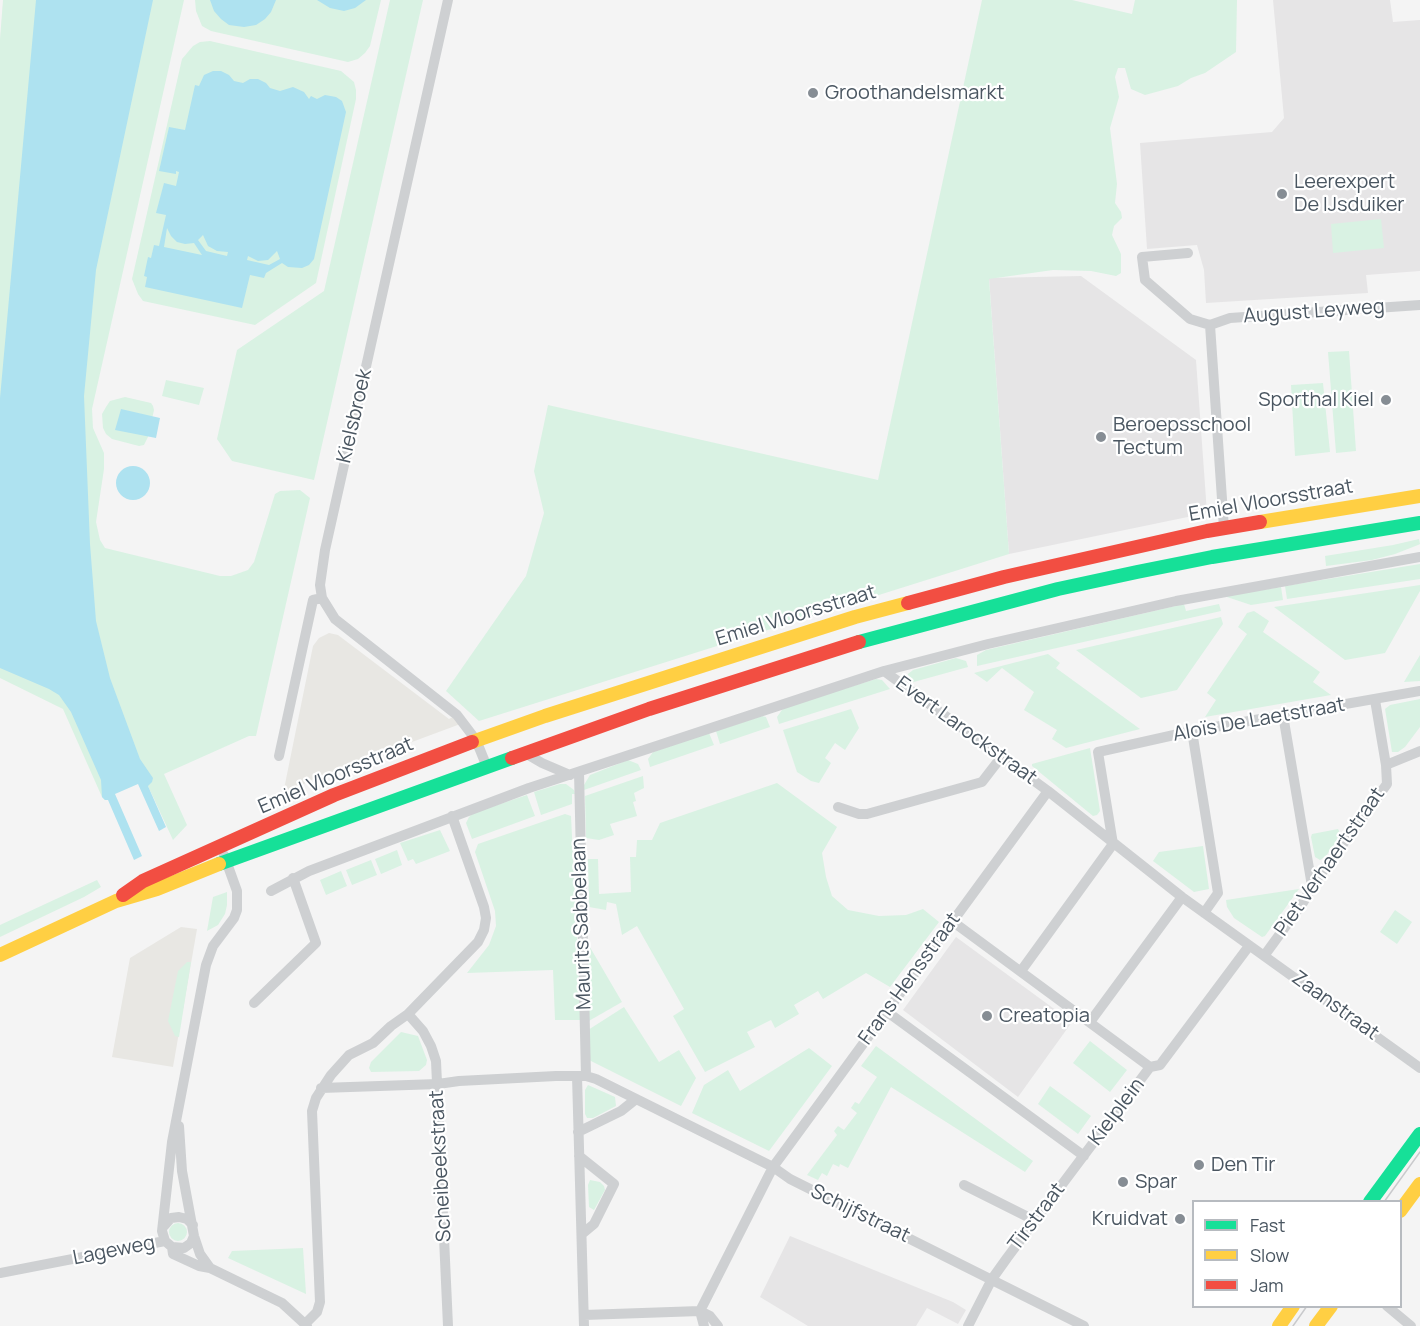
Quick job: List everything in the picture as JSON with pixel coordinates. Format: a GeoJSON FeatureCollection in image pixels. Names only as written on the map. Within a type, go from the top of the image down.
{"type":"FeatureCollection","features":[{"type":"Feature","properties":{"kind":"street","name":"Kielsbroek"},"geometry":{"type":"LineString","coordinates":[[322,598],[321,571],[325,550],[448,0]]}},
{"type":"Feature","properties":{"kind":"street"},"geometry":{"type":"LineString","coordinates":[[1188,253],[1142,257],[1145,280],[1190,319],[1210,325],[1224,528]]}},
{"type":"Feature","properties":{"kind":"street","name":"August Leyweg"},"geometry":{"type":"LineString","coordinates":[[1210,325],[1230,318],[1420,305]]}},
{"type":"Feature","properties":{"kind":"street","name":"Emiel Vloorsstraat"},"geometry":{"type":"LineString","coordinates":[[116,901],[144,881],[334,795],[476,740],[811,631],[938,594],[1101,554],[1224,528],[1420,496]]}},
{"type":"Feature","properties":{"kind":"street","name":"Emiel Vloorsstraat"},"geometry":{"type":"LineString","coordinates":[[116,901],[157,889],[226,861],[525,753],[801,659],[972,610],[1058,589],[1191,561],[1420,523]]}},
{"type":"Feature","properties":{"kind":"street"},"geometry":{"type":"LineString","coordinates":[[271,891],[309,870],[452,816],[574,773],[884,671],[988,644],[1176,601],[1420,557]]}},
{"type":"Feature","properties":{"kind":"street"},"geometry":{"type":"LineString","coordinates":[[279,756],[313,600],[322,598],[335,619],[457,715],[476,740],[487,767]]}},
{"type":"Feature","properties":{"kind":"street","name":"Evert Larockstraat"},"geometry":{"type":"LineString","coordinates":[[884,671],[1002,756],[1113,844]]}},
{"type":"Feature","properties":{"kind":"street","name":"Aloïs De Laetstraat"},"geometry":{"type":"LineString","coordinates":[[1113,844],[1098,752],[1192,731],[1420,692]]}},
{"type":"Feature","properties":{"kind":"street","name":"Piet Verhaertstraat"},"geometry":{"type":"LineString","coordinates":[[1264,956],[1387,784],[1375,699]]}},
{"type":"Feature","properties":{"kind":"street"},"geometry":{"type":"LineString","coordinates":[[1283,715],[1312,886]]}},
{"type":"Feature","properties":{"kind":"street"},"geometry":{"type":"LineString","coordinates":[[1192,731],[1218,893],[1204,913]]}},
{"type":"Feature","properties":{"kind":"street","name":"Piet Verhaertstraat"},"geometry":{"type":"LineString","coordinates":[[1386,765],[1420,752]]}},
{"type":"Feature","properties":{"kind":"street"},"geometry":{"type":"LineString","coordinates":[[525,753],[542,763],[574,773]]}},
{"type":"Feature","properties":{"kind":"street"},"geometry":{"type":"LineString","coordinates":[[838,807],[859,814],[867,814],[982,782],[1002,756]]}},
{"type":"Feature","properties":{"kind":"street","name":"Maurits Sabbelaan"},"geometry":{"type":"LineString","coordinates":[[574,773],[581,1076],[578,1132],[584,1321]]}},
{"type":"Feature","properties":{"kind":"street","name":"Frans Hensstraat"},"geometry":{"type":"LineString","coordinates":[[700,1311],[773,1167],[1048,791]]}},
{"type":"Feature","properties":{"kind":"street"},"geometry":{"type":"LineString","coordinates":[[306,1325],[317,1312],[320,1302],[312,1111],[321,1088],[349,1055],[373,1043],[408,1014],[478,942],[484,930],[486,918],[484,908],[452,816]]}},
{"type":"Feature","properties":{"kind":"street"},"geometry":{"type":"LineString","coordinates":[[1021,971],[1113,844]]}},
{"type":"Feature","properties":{"kind":"street","name":"Zaanstraat"},"geometry":{"type":"LineString","coordinates":[[1113,844],[1249,946],[1420,1068]]}},
{"type":"Feature","properties":{"kind":"street"},"geometry":{"type":"LineString","coordinates":[[164,1226],[168,1220],[179,1217],[187,1219],[193,1231],[191,1243],[184,1248],[168,1244],[162,1236],[168,1168],[206,965],[213,946],[234,918],[237,910],[237,891],[221,847]]}},
{"type":"Feature","properties":{"kind":"street"},"geometry":{"type":"LineString","coordinates":[[254,1003],[316,943],[293,878]]}},
{"type":"Feature","properties":{"kind":"street"},"geometry":{"type":"LineString","coordinates":[[1090,1022],[1182,897]]}},
{"type":"Feature","properties":{"kind":"street"},"geometry":{"type":"LineString","coordinates":[[0,955],[116,901]]}},
{"type":"Feature","properties":{"kind":"street"},"geometry":{"type":"LineString","coordinates":[[952,921],[1150,1067]]}},
{"type":"Feature","properties":{"kind":"street","name":"Kielplein"},"geometry":{"type":"LineString","coordinates":[[1084,1156],[1150,1067],[1160,1065],[1249,946]]}},
{"type":"Feature","properties":{"kind":"street"},"geometry":{"type":"LineString","coordinates":[[886,1011],[1084,1156]]}},
{"type":"Feature","properties":{"kind":"street","name":"Scheibeekstraat"},"geometry":{"type":"LineString","coordinates":[[408,1014],[423,1031],[436,1061],[448,1326]]}},
{"type":"Feature","properties":{"kind":"street"},"geometry":{"type":"LineString","coordinates":[[321,1088],[581,1076]]}},
{"type":"Feature","properties":{"kind":"street","name":"Schijfstraat"},"geometry":{"type":"LineString","coordinates":[[581,1076],[596,1079],[1084,1326]]}},
{"type":"Feature","properties":{"kind":"street"},"geometry":{"type":"LineString","coordinates":[[578,1132],[621,1111],[636,1099]]}},
{"type":"Feature","properties":{"kind":"street"},"geometry":{"type":"LineString","coordinates":[[178,1113],[182,1171],[193,1231],[200,1254],[210,1268]]}},
{"type":"Feature","properties":{"kind":"street"},"geometry":{"type":"LineString","coordinates":[[1371,1200],[1420,1134]]}},
{"type":"Feature","properties":{"kind":"street"},"geometry":{"type":"LineString","coordinates":[[579,1156],[614,1184],[594,1224],[582,1234]]}},
{"type":"Feature","properties":{"kind":"street","name":"Tirstraat"},"geometry":{"type":"LineString","coordinates":[[968,1326],[992,1279],[1084,1156]]}},
{"type":"Feature","properties":{"kind":"street"},"geometry":{"type":"LineString","coordinates":[[964,1185],[1034,1220]]}},
{"type":"Feature","properties":{"kind":"street"},"geometry":{"type":"LineString","coordinates":[[1402,1210],[1418,1192]]}},
{"type":"Feature","properties":{"kind":"street","name":"Lageweg"},"geometry":{"type":"LineString","coordinates":[[0,1273],[168,1244],[173,1254],[199,1266],[210,1268],[282,1303],[306,1325]]}},
{"type":"Feature","properties":{"kind":"street"},"geometry":{"type":"LineString","coordinates":[[1279,1326],[1292,1308]]}},
{"type":"Feature","properties":{"kind":"street"},"geometry":{"type":"LineString","coordinates":[[1316,1326],[1329,1308]]}},
{"type":"Feature","properties":{"kind":"street"},"geometry":{"type":"LineString","coordinates":[[1389,1308],[1411,1326]]}},
{"type":"Feature","properties":{"kind":"street"},"geometry":{"type":"LineString","coordinates":[[700,1311],[704,1326]]}},
{"type":"Feature","properties":{"kind":"street"},"geometry":{"type":"LineString","coordinates":[[584,1321],[700,1311],[710,1316],[718,1326]]}},
{"type":"Feature","properties":{"kind":"shaded area","name":"Leerexpert De IJsduiker"},"geometry":{"type":"Polygon","coordinates":[[[1273,0],[1390,0],[1393,22],[1420,20],[1420,271],[1366,275],[1368,293],[1206,303],[1204,270],[1197,245],[1147,249],[1140,143],[1272,132],[1284,118],[1273,0]]]}},
{"type":"Feature","properties":{"kind":"shaded area","name":"Beroepsschool Tectum"},"geometry":{"type":"Polygon","coordinates":[[[1081,276],[1196,360],[1207,513],[1009,554],[989,278],[1081,276]]]}},
{"type":"Feature","properties":{"kind":"shaded area"},"geometry":{"type":"Polygon","coordinates":[[[329,633],[338,635],[449,719],[457,715],[463,723],[318,777],[283,794],[313,646],[319,638],[329,633]]]}},
{"type":"Feature","properties":{"kind":"shaded area"},"geometry":{"type":"Polygon","coordinates":[[[181,927],[197,929],[173,1067],[112,1057],[130,958],[181,927]]]}},
{"type":"Feature","properties":{"kind":"shaded area","name":"Creatopia"},"geometry":{"type":"Polygon","coordinates":[[[956,937],[1072,1022],[1018,1097],[903,1010],[956,937]]]}},
{"type":"Feature","properties":{"kind":"shaded area"},"geometry":{"type":"Polygon","coordinates":[[[790,1236],[953,1302],[966,1310],[958,1324],[927,1308],[916,1326],[808,1326],[760,1297],[790,1236]]]}},
{"type":"Feature","properties":{"kind":"green space"},"geometry":{"type":"Polygon","coordinates":[[[3,0],[51,0],[0,525],[0,39],[3,0]]]}},
{"type":"Feature","properties":{"kind":"green space"},"geometry":{"type":"Polygon","coordinates":[[[131,0],[184,0],[92,409],[93,428],[104,453],[104,469],[96,522],[100,540],[105,548],[220,576],[231,576],[248,570],[254,562],[275,494],[280,491],[300,490],[310,498],[256,736],[249,736],[164,774],[187,825],[173,840],[148,786],[66,569],[58,442],[131,0]]]}},
{"type":"Feature","properties":{"kind":"green space"},"geometry":{"type":"Polygon","coordinates":[[[195,0],[381,0],[370,46],[358,59],[348,62],[211,31],[202,26],[196,11],[195,0]]]}},
{"type":"Feature","properties":{"kind":"green space"},"geometry":{"type":"Polygon","coordinates":[[[390,0],[423,0],[314,480],[232,461],[217,439],[237,350],[324,291],[390,0]]]}},
{"type":"Feature","properties":{"kind":"green space"},"geometry":{"type":"Polygon","coordinates":[[[982,0],[1072,0],[1132,14],[1135,0],[1237,0],[1236,52],[1205,73],[1178,86],[1145,95],[1131,89],[1125,68],[1118,68],[1115,77],[1119,97],[1110,128],[1117,184],[1115,203],[1122,218],[1114,226],[1112,235],[1121,254],[1121,273],[1116,276],[1091,271],[1053,270],[989,279],[1009,554],[479,721],[446,691],[526,576],[544,513],[534,471],[548,405],[878,480],[982,0]]]}},
{"type":"Feature","properties":{"kind":"green space"},"geometry":{"type":"Polygon","coordinates":[[[210,41],[341,71],[354,82],[356,90],[356,99],[316,283],[255,325],[143,301],[132,279],[182,59],[193,46],[200,42],[210,41]]]}},
{"type":"Feature","properties":{"kind":"green space"},"geometry":{"type":"Polygon","coordinates":[[[1381,219],[1384,248],[1333,253],[1331,224],[1381,219]]]}},
{"type":"Feature","properties":{"kind":"green space"},"geometry":{"type":"Polygon","coordinates":[[[1349,351],[1356,451],[1336,453],[1328,352],[1349,351]]]}},
{"type":"Feature","properties":{"kind":"green space"},"geometry":{"type":"Polygon","coordinates":[[[166,380],[204,388],[199,405],[162,396],[166,380]]]}},
{"type":"Feature","properties":{"kind":"green space"},"geometry":{"type":"Polygon","coordinates":[[[1323,383],[1330,452],[1295,456],[1291,385],[1323,383]]]}},
{"type":"Feature","properties":{"kind":"green space"},"geometry":{"type":"Polygon","coordinates":[[[125,397],[151,403],[153,406],[148,437],[144,445],[139,446],[112,439],[103,428],[102,414],[110,401],[125,397]]]}},
{"type":"Feature","properties":{"kind":"green space"},"geometry":{"type":"Polygon","coordinates":[[[1419,539],[1420,544],[1395,554],[1372,560],[1326,566],[1325,556],[1419,539]]]}},
{"type":"Feature","properties":{"kind":"green space"},"geometry":{"type":"Polygon","coordinates":[[[1420,564],[1420,579],[1287,599],[1285,586],[1420,564]]]}},
{"type":"Feature","properties":{"kind":"green space"},"geometry":{"type":"Polygon","coordinates":[[[1420,585],[1420,591],[1385,653],[1345,660],[1274,607],[1420,585]]]}},
{"type":"Feature","properties":{"kind":"green space"},"geometry":{"type":"Polygon","coordinates":[[[1281,587],[1283,600],[1251,605],[1224,596],[1281,587]]]}},
{"type":"Feature","properties":{"kind":"green space"},"geometry":{"type":"Polygon","coordinates":[[[1184,604],[1186,611],[1219,604],[1221,611],[977,666],[977,655],[986,650],[1184,604]]]}},
{"type":"Feature","properties":{"kind":"green space"},"geometry":{"type":"Polygon","coordinates":[[[1254,611],[1269,621],[1263,632],[1320,672],[1313,682],[1331,695],[1205,717],[1216,700],[1207,693],[1247,634],[1238,627],[1247,613],[1254,611]]]}},
{"type":"Feature","properties":{"kind":"green space"},"geometry":{"type":"Polygon","coordinates":[[[1221,617],[1223,624],[1177,690],[1141,698],[1076,650],[1221,617]]]}},
{"type":"Feature","properties":{"kind":"green space"},"geometry":{"type":"Polygon","coordinates":[[[0,653],[70,694],[115,794],[105,800],[102,797],[63,709],[0,678],[0,653]]]}},
{"type":"Feature","properties":{"kind":"green space"},"geometry":{"type":"Polygon","coordinates":[[[1048,654],[1060,663],[1056,668],[1140,729],[1066,748],[1052,739],[1057,730],[1024,710],[1034,692],[1002,668],[987,682],[974,673],[1048,654]]]}},
{"type":"Feature","properties":{"kind":"green space"},"geometry":{"type":"Polygon","coordinates":[[[1420,655],[1420,681],[1404,682],[1420,655]]]}},
{"type":"Feature","properties":{"kind":"green space"},"geometry":{"type":"Polygon","coordinates":[[[956,658],[966,661],[968,667],[910,683],[907,679],[908,674],[913,670],[956,658]]]}},
{"type":"Feature","properties":{"kind":"green space"},"geometry":{"type":"Polygon","coordinates":[[[876,679],[882,680],[890,689],[779,724],[777,717],[784,707],[876,679]]]}},
{"type":"Feature","properties":{"kind":"green space"},"geometry":{"type":"Polygon","coordinates":[[[1420,699],[1420,727],[1405,747],[1398,752],[1392,752],[1385,709],[1390,705],[1420,699]]]}},
{"type":"Feature","properties":{"kind":"green space"},"geometry":{"type":"Polygon","coordinates":[[[851,709],[859,728],[845,750],[835,743],[825,758],[831,763],[819,783],[797,772],[783,730],[851,709]]]}},
{"type":"Feature","properties":{"kind":"green space"},"geometry":{"type":"Polygon","coordinates":[[[762,716],[766,717],[770,727],[720,744],[716,731],[762,716]]]}},
{"type":"Feature","properties":{"kind":"green space"},"geometry":{"type":"Polygon","coordinates":[[[709,733],[714,745],[650,767],[648,759],[653,752],[709,733]]]}},
{"type":"Feature","properties":{"kind":"green space"},"geometry":{"type":"Polygon","coordinates":[[[1090,748],[1100,811],[1093,816],[1032,766],[1032,764],[1090,748]]]}},
{"type":"Feature","properties":{"kind":"green space"},"geometry":{"type":"Polygon","coordinates":[[[628,760],[638,764],[641,770],[584,790],[584,785],[590,775],[628,760]]]}},
{"type":"Feature","properties":{"kind":"green space"},"geometry":{"type":"Polygon","coordinates":[[[643,776],[644,788],[634,793],[636,801],[633,802],[637,816],[610,824],[614,835],[599,840],[586,838],[585,796],[643,776]]]}},
{"type":"Feature","properties":{"kind":"green space"},"geometry":{"type":"Polygon","coordinates":[[[777,783],[837,827],[822,853],[832,896],[848,910],[879,916],[906,915],[923,909],[939,922],[890,987],[866,973],[823,999],[818,991],[794,1005],[799,1014],[775,1028],[771,1020],[747,1032],[755,1047],[705,1072],[673,1016],[684,1009],[637,926],[622,935],[616,904],[607,902],[606,910],[589,907],[588,859],[598,859],[599,894],[631,892],[630,857],[636,857],[637,840],[652,840],[660,823],[777,783]]]}},
{"type":"Feature","properties":{"kind":"green space"},"geometry":{"type":"Polygon","coordinates":[[[566,784],[574,790],[572,804],[541,815],[534,792],[566,784]]]}},
{"type":"Feature","properties":{"kind":"green space"},"geometry":{"type":"Polygon","coordinates":[[[527,795],[535,816],[472,839],[466,823],[473,813],[527,795]]]}},
{"type":"Feature","properties":{"kind":"green space"},"geometry":{"type":"Polygon","coordinates":[[[565,814],[571,816],[581,1020],[555,1020],[553,970],[467,973],[489,945],[496,926],[495,911],[475,852],[478,844],[565,814]]]}},
{"type":"Feature","properties":{"kind":"green space"},"geometry":{"type":"Polygon","coordinates":[[[1338,829],[1341,835],[1326,856],[1320,860],[1315,857],[1312,834],[1338,829]]]}},
{"type":"Feature","properties":{"kind":"green space"},"geometry":{"type":"Polygon","coordinates":[[[440,830],[450,851],[416,864],[413,859],[408,861],[400,843],[440,830]]]}},
{"type":"Feature","properties":{"kind":"green space"},"geometry":{"type":"Polygon","coordinates":[[[1203,846],[1209,889],[1194,892],[1153,861],[1159,852],[1203,846]]]}},
{"type":"Feature","properties":{"kind":"green space"},"geometry":{"type":"Polygon","coordinates":[[[397,850],[402,865],[381,874],[375,859],[397,850]]]}},
{"type":"Feature","properties":{"kind":"green space"},"geometry":{"type":"Polygon","coordinates":[[[371,860],[377,875],[352,885],[346,870],[371,860]]]}},
{"type":"Feature","properties":{"kind":"green space"},"geometry":{"type":"Polygon","coordinates":[[[341,871],[347,886],[326,895],[320,880],[341,871]]]}},
{"type":"Feature","properties":{"kind":"green space"},"geometry":{"type":"Polygon","coordinates":[[[97,880],[101,887],[84,897],[0,937],[0,925],[97,880]]]}},
{"type":"Feature","properties":{"kind":"green space"},"geometry":{"type":"Polygon","coordinates":[[[1299,889],[1262,937],[1234,918],[1227,907],[1226,900],[1299,889]]]}},
{"type":"Feature","properties":{"kind":"green space"},"geometry":{"type":"Polygon","coordinates":[[[227,892],[225,914],[218,925],[207,931],[213,897],[227,892]]]}},
{"type":"Feature","properties":{"kind":"green space"},"geometry":{"type":"Polygon","coordinates":[[[1395,910],[1412,922],[1397,944],[1380,932],[1395,910]]]}},
{"type":"Feature","properties":{"kind":"green space"},"geometry":{"type":"Polygon","coordinates":[[[584,937],[622,1002],[587,1022],[584,937]]]}},
{"type":"Feature","properties":{"kind":"green space"},"geometry":{"type":"Polygon","coordinates":[[[187,962],[191,962],[179,1037],[175,1036],[168,1021],[178,971],[187,962]]]}},
{"type":"Feature","properties":{"kind":"green space"},"geometry":{"type":"Polygon","coordinates":[[[624,1007],[659,1062],[679,1050],[696,1078],[681,1106],[589,1060],[588,1030],[624,1007]]]}},
{"type":"Feature","properties":{"kind":"green space"},"geometry":{"type":"Polygon","coordinates":[[[401,1032],[418,1036],[427,1060],[426,1065],[419,1071],[371,1072],[369,1068],[371,1062],[401,1032]]]}},
{"type":"Feature","properties":{"kind":"green space"},"geometry":{"type":"Polygon","coordinates":[[[1090,1041],[1127,1070],[1110,1092],[1073,1063],[1090,1041]]]}},
{"type":"Feature","properties":{"kind":"green space"},"geometry":{"type":"Polygon","coordinates":[[[876,1046],[1033,1161],[1025,1172],[891,1087],[848,1168],[840,1164],[839,1167],[833,1164],[827,1176],[822,1173],[818,1180],[807,1175],[837,1135],[834,1131],[838,1126],[844,1130],[857,1113],[851,1108],[855,1102],[859,1104],[877,1077],[861,1066],[876,1046]]]}},
{"type":"Feature","properties":{"kind":"green space"},"geometry":{"type":"Polygon","coordinates":[[[809,1048],[832,1066],[769,1151],[692,1113],[704,1085],[728,1070],[740,1091],[809,1048]]]}},
{"type":"Feature","properties":{"kind":"green space"},"geometry":{"type":"Polygon","coordinates":[[[588,1085],[615,1097],[616,1106],[593,1118],[587,1118],[585,1090],[588,1085]]]}},
{"type":"Feature","properties":{"kind":"green space"},"geometry":{"type":"Polygon","coordinates":[[[1050,1086],[1091,1116],[1078,1134],[1038,1104],[1050,1086]]]}},
{"type":"Feature","properties":{"kind":"green space"},"geometry":{"type":"Polygon","coordinates":[[[590,1180],[600,1182],[605,1190],[594,1210],[589,1207],[588,1185],[590,1180]]]}},
{"type":"Feature","properties":{"kind":"green space"},"geometry":{"type":"Polygon","coordinates":[[[174,1223],[182,1223],[187,1228],[185,1239],[174,1241],[169,1236],[169,1228],[174,1223]]]}},
{"type":"Feature","properties":{"kind":"green space"},"geometry":{"type":"Polygon","coordinates":[[[303,1248],[306,1294],[228,1258],[232,1251],[303,1248]]]}},
{"type":"Feature","properties":{"kind":"water"},"geometry":{"type":"Polygon","coordinates":[[[36,0],[153,0],[96,270],[84,396],[90,544],[96,621],[110,678],[140,759],[153,778],[148,786],[166,827],[159,831],[138,784],[115,794],[142,856],[134,860],[108,800],[102,797],[101,780],[71,712],[59,695],[0,668],[0,398],[36,0]]]}},
{"type":"Feature","properties":{"kind":"water"},"geometry":{"type":"Polygon","coordinates":[[[210,0],[276,0],[265,19],[256,25],[244,27],[229,25],[221,19],[214,11],[210,0]]]}},
{"type":"Feature","properties":{"kind":"water"},"geometry":{"type":"Polygon","coordinates":[[[317,0],[366,0],[355,8],[344,11],[330,8],[317,0]]]}},
{"type":"Feature","properties":{"kind":"water"},"geometry":{"type":"Polygon","coordinates":[[[213,71],[221,71],[234,81],[243,83],[250,79],[258,79],[270,88],[280,91],[293,87],[304,92],[309,99],[311,96],[317,99],[325,95],[336,97],[342,101],[346,112],[314,259],[302,268],[288,267],[282,263],[266,273],[264,278],[250,275],[242,308],[145,287],[147,277],[144,276],[148,257],[151,258],[154,245],[159,246],[166,215],[156,213],[164,183],[176,186],[179,172],[176,171],[176,174],[159,171],[169,127],[185,130],[195,85],[199,86],[204,75],[213,71]],[[167,228],[164,247],[202,255],[194,243],[177,242],[167,228]],[[203,235],[198,240],[206,251],[227,256],[228,252],[217,251],[208,246],[203,235]],[[277,251],[268,260],[258,261],[248,256],[247,260],[269,265],[280,259],[277,251]]]}},
{"type":"Feature","properties":{"kind":"water"},"geometry":{"type":"Polygon","coordinates":[[[121,409],[160,418],[156,438],[115,430],[121,409]]]}},
{"type":"Feature","properties":{"kind":"water"},"geometry":{"type":"Polygon","coordinates":[[[133,466],[145,471],[150,483],[145,495],[133,500],[121,495],[116,483],[121,471],[133,466]]]}},
{"type":"Feature","properties":{"kind":"tram line"},"geometry":{"type":"LineString","coordinates":[[1385,1200],[1420,1152]]}},
{"type":"Feature","properties":{"kind":"tram line"},"geometry":{"type":"LineString","coordinates":[[1293,1326],[1306,1308]]}},
{"type":"Feature","properties":{"kind":"traffic: fast"},"geometry":{"type":"LineString","coordinates":[[859,642],[1058,589],[1137,572],[1212,557],[1420,523]]}},
{"type":"Feature","properties":{"kind":"traffic: fast"},"geometry":{"type":"LineString","coordinates":[[219,864],[512,758]]}},
{"type":"Feature","properties":{"kind":"traffic: fast"},"geometry":{"type":"LineString","coordinates":[[1371,1200],[1420,1134]]}},
{"type":"Feature","properties":{"kind":"traffic: slow"},"geometry":{"type":"LineString","coordinates":[[1260,522],[1420,496]]}},
{"type":"Feature","properties":{"kind":"traffic: slow"},"geometry":{"type":"LineString","coordinates":[[472,742],[545,716],[855,617],[908,603]]}},
{"type":"Feature","properties":{"kind":"traffic: slow"},"geometry":{"type":"LineString","coordinates":[[0,955],[116,901],[157,889],[219,864]]}},
{"type":"Feature","properties":{"kind":"traffic: slow"},"geometry":{"type":"LineString","coordinates":[[1402,1208],[1420,1184]]}},
{"type":"Feature","properties":{"kind":"traffic: slow"},"geometry":{"type":"LineString","coordinates":[[1279,1326],[1292,1308]]}},
{"type":"Feature","properties":{"kind":"traffic: slow"},"geometry":{"type":"LineString","coordinates":[[1316,1326],[1330,1308]]}},
{"type":"Feature","properties":{"kind":"traffic: jam"},"geometry":{"type":"LineString","coordinates":[[908,603],[1004,577],[1207,531],[1260,522]]}},
{"type":"Feature","properties":{"kind":"traffic: jam"},"geometry":{"type":"LineString","coordinates":[[512,758],[649,709],[859,642]]}},
{"type":"Feature","properties":{"kind":"traffic: jam"},"geometry":{"type":"LineString","coordinates":[[123,895],[143,881],[334,795],[472,742]]}},
{"type":"Feature","properties":{"kind":"place","name":"Groothandelsmarkt"},"geometry":{"type":"Point","coordinates":[813,93]}},
{"type":"Feature","properties":{"kind":"place","name":"Leerexpert De IJsduiker"},"geometry":{"type":"Point","coordinates":[1282,194]}},
{"type":"Feature","properties":{"kind":"place","name":"Sporthal Kiel"},"geometry":{"type":"Point","coordinates":[1386,400]}},
{"type":"Feature","properties":{"kind":"place","name":"Beroepsschool Tectum"},"geometry":{"type":"Point","coordinates":[1101,437]}},
{"type":"Feature","properties":{"kind":"place","name":"Creatopia"},"geometry":{"type":"Point","coordinates":[987,1016]}},
{"type":"Feature","properties":{"kind":"place","name":"Den Tir"},"geometry":{"type":"Point","coordinates":[1199,1165]}},
{"type":"Feature","properties":{"kind":"place","name":"Spar"},"geometry":{"type":"Point","coordinates":[1123,1182]}},
{"type":"Feature","properties":{"kind":"place","name":"Kruidvat"},"geometry":{"type":"Point","coordinates":[1180,1219]}}]}
